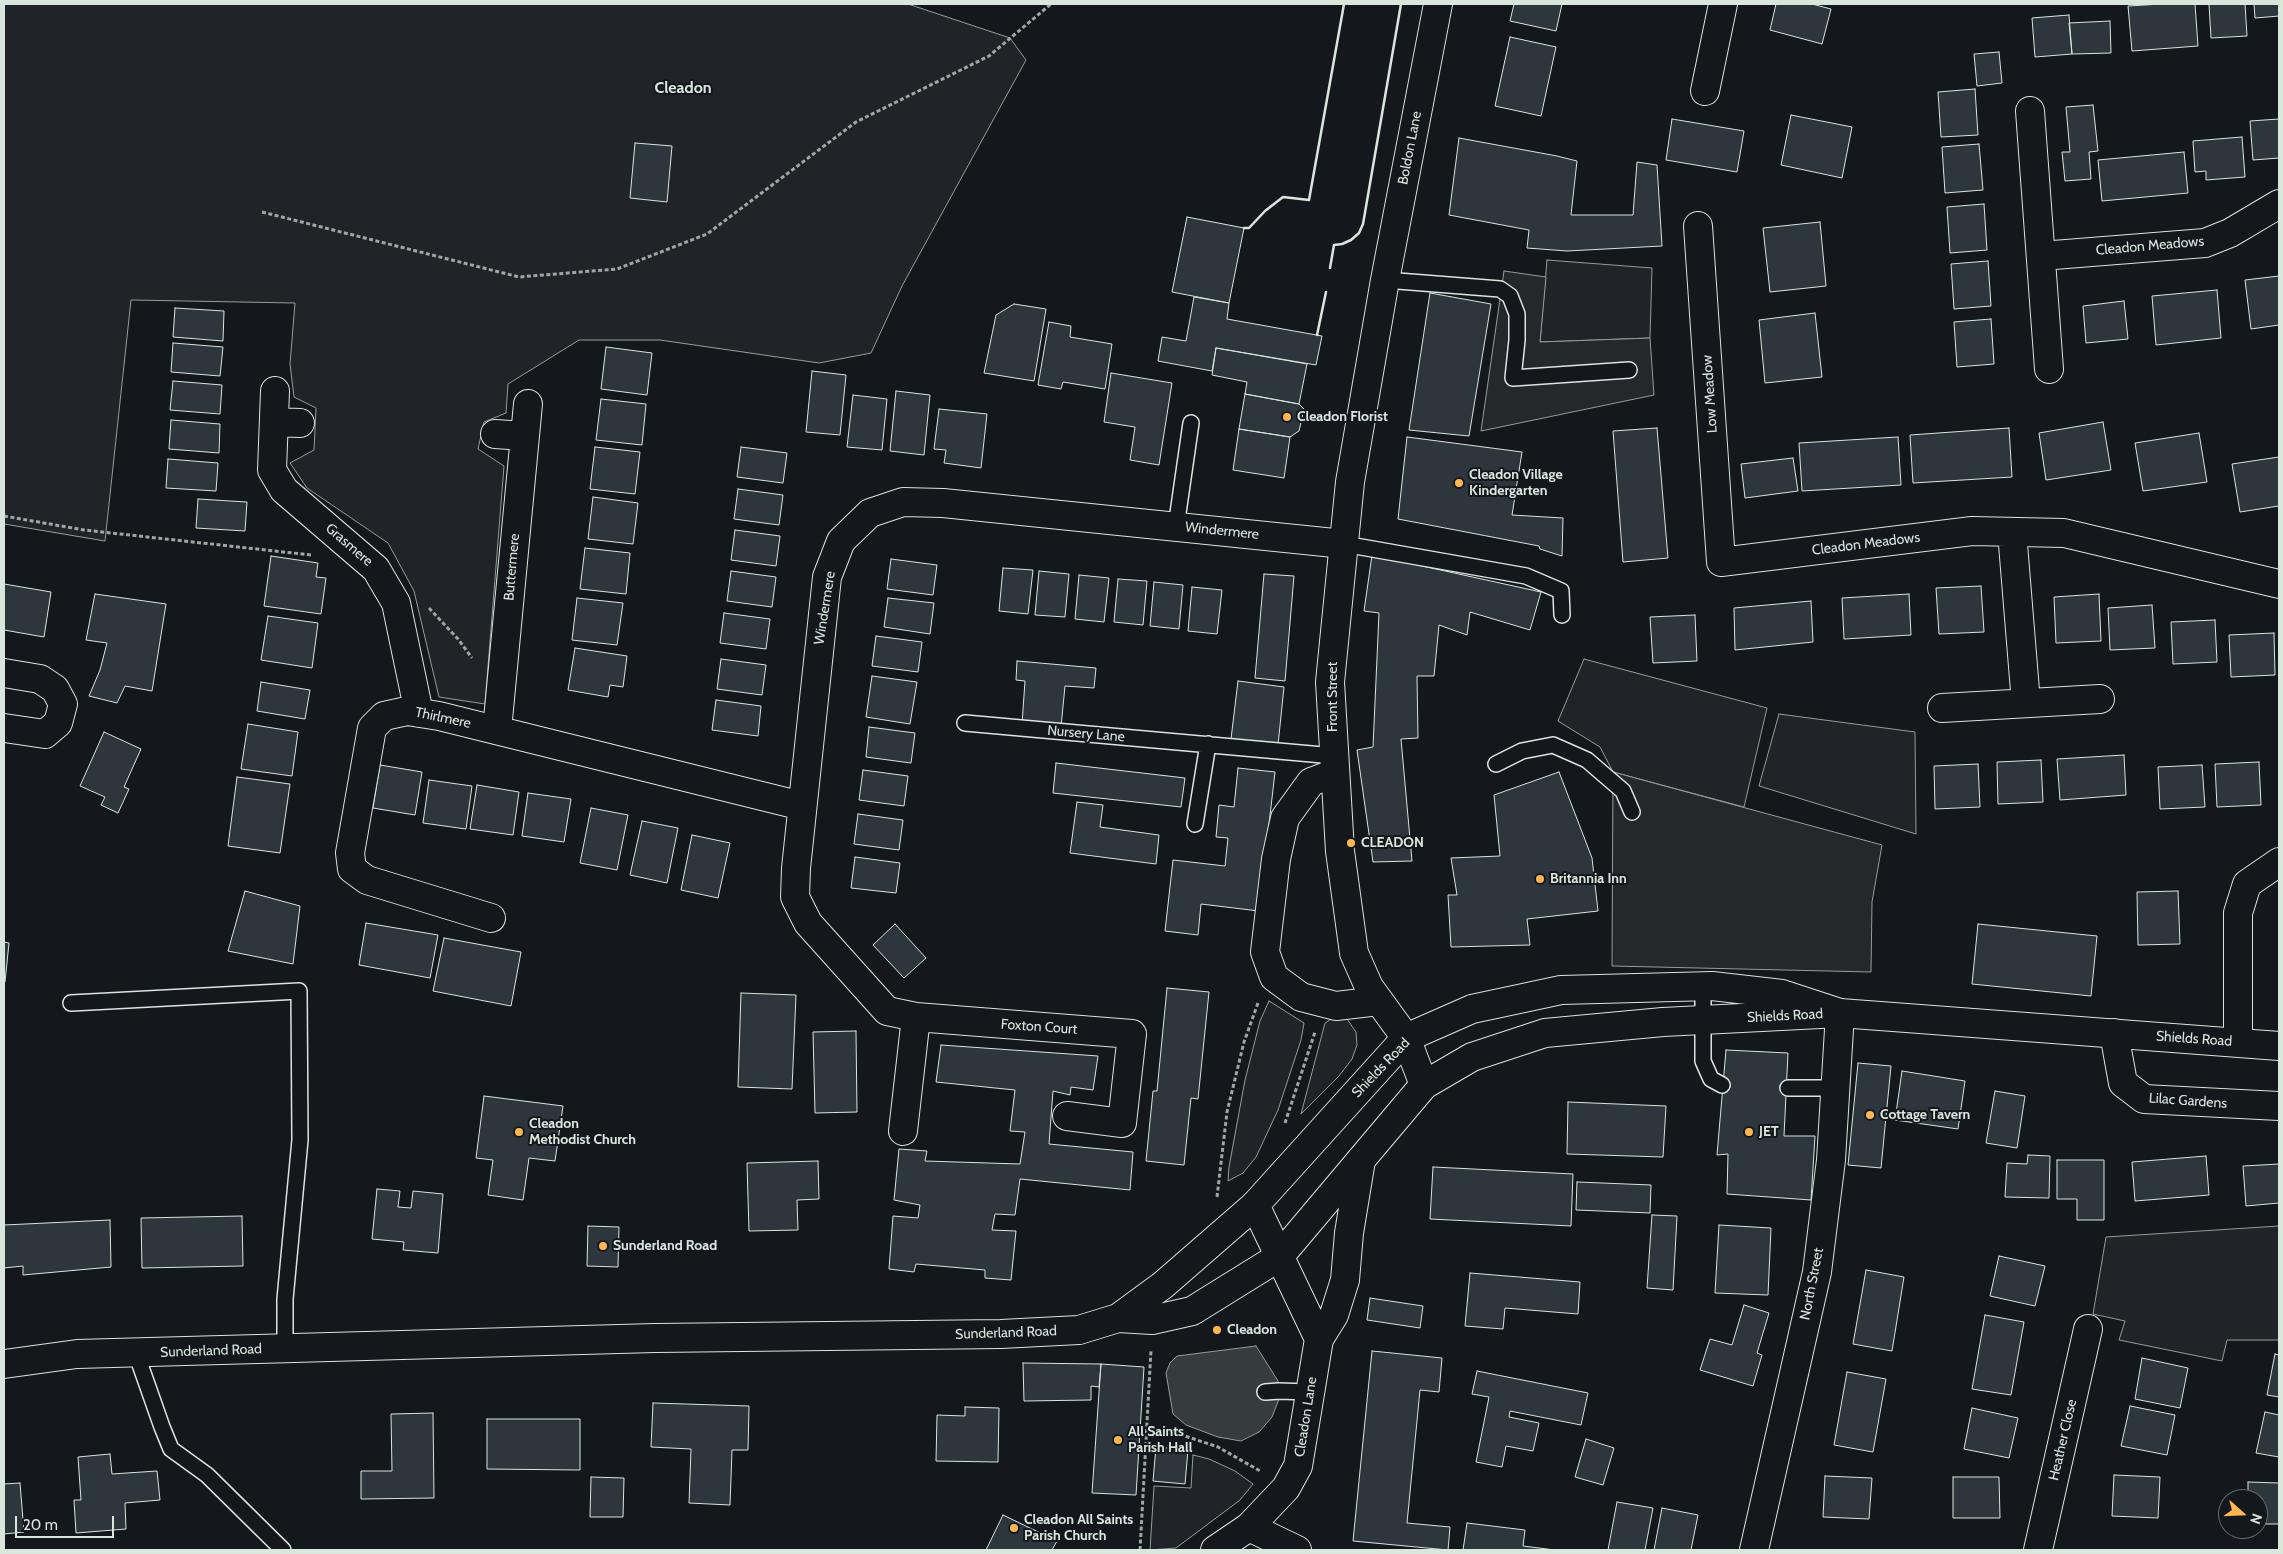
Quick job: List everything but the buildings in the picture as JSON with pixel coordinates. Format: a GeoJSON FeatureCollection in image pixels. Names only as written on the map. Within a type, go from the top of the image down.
{"type":"FeatureCollection","features":[{"type":"Feature","properties":{"kind":"main road","name":"Boldon Lane"},"geometry":{"type":"LineString","coordinates":[[1384,286],[1438,4]]}},
{"type":"Feature","properties":{"kind":"main road"},"geometry":{"type":"LineString","coordinates":[[1705,91],[1723,4]]}},
{"type":"Feature","properties":{"kind":"main road"},"geometry":{"type":"LineString","coordinates":[[2030,111],[2050,369]]}},
{"type":"Feature","properties":{"kind":"main road","name":"Cleadon Meadows"},"geometry":{"type":"LineString","coordinates":[[2041,256],[2205,243],[2230,233],[2279,204]]}},
{"type":"Feature","properties":{"kind":"main road","name":"Low Meadow"},"geometry":{"type":"LineString","coordinates":[[1698,226],[1721,562]]}},
{"type":"Feature","properties":{"kind":"main road","name":"Front Street"},"geometry":{"type":"LineString","coordinates":[[1384,286],[1350,482],[1330,682],[1340,852],[1354,953],[1369,987],[1406,1038],[1424,1086]]}},
{"type":"Feature","properties":{"kind":"main road","name":"Grasmere"},"geometry":{"type":"LineString","coordinates":[[275,390],[287,422],[272,470],[284,490],[376,569],[396,603],[419,713]]}},
{"type":"Feature","properties":{"kind":"main road","name":"Buttermere"},"geometry":{"type":"LineString","coordinates":[[497,730],[528,404]]}},
{"type":"Feature","properties":{"kind":"main road"},"geometry":{"type":"LineString","coordinates":[[495,434],[525,436]]}},
{"type":"Feature","properties":{"kind":"main road","name":"Windermere"},"geometry":{"type":"LineString","coordinates":[[916,1017],[887,1011],[808,923],[795,897],[802,806],[827,577],[841,541],[870,513],[903,502],[943,503],[1344,544]]}},
{"type":"Feature","properties":{"kind":"main road","name":"Cleadon Meadows"},"geometry":{"type":"LineString","coordinates":[[1721,562],[1972,531],[2064,533],[2279,584]]}},
{"type":"Feature","properties":{"kind":"main road"},"geometry":{"type":"LineString","coordinates":[[2012,532],[2026,703]]}},
{"type":"Feature","properties":{"kind":"main road"},"geometry":{"type":"LineString","coordinates":[[4,673],[40,679],[55,689],[63,704],[58,724],[45,734],[4,728]]}},
{"type":"Feature","properties":{"kind":"main road"},"geometry":{"type":"LineString","coordinates":[[1942,708],[2100,699]]}},
{"type":"Feature","properties":{"kind":"main road","name":"Thirlmere"},"geometry":{"type":"LineString","coordinates":[[491,918],[367,880],[352,869],[350,853],[372,728],[384,716],[407,711],[419,713],[497,730],[802,806]]}},
{"type":"Feature","properties":{"kind":"main road"},"geometry":{"type":"LineString","coordinates":[[1335,764],[1311,782],[1285,818],[1276,859],[1264,952],[1274,977],[1301,997],[1336,1006],[1379,1001]]}},
{"type":"Feature","properties":{"kind":"main road"},"geometry":{"type":"LineString","coordinates":[[2238,1042],[2238,913],[2247,884],[2279,862]]}},
{"type":"Feature","properties":{"kind":"main road","name":"Shields Road"},"geometry":{"type":"LineString","coordinates":[[1079,1330],[1118,1318],[1163,1285],[1255,1205],[1406,1038],[1472,1009],[1561,990],[1703,986],[1782,994],[1840,1013]]}},
{"type":"Feature","properties":{"kind":"main road","name":"Shields Road"},"geometry":{"type":"LineString","coordinates":[[1118,1318],[1152,1320],[1192,1311],[1279,1257],[1424,1086],[1472,1057],[1545,1033],[1703,1020],[1840,1013],[2279,1046]]}},
{"type":"Feature","properties":{"kind":"main road","name":"North Street"},"geometry":{"type":"LineString","coordinates":[[1754,1550],[1816,1272],[1831,1160],[1840,1013]]}},
{"type":"Feature","properties":{"kind":"main road"},"geometry":{"type":"LineString","coordinates":[[903,1131],[916,1017]]}},
{"type":"Feature","properties":{"kind":"main road","name":"Foxton Court"},"geometry":{"type":"LineString","coordinates":[[916,1017],[1132,1034],[1122,1123],[1066,1116]]}},
{"type":"Feature","properties":{"kind":"main road","name":"Lilac Gardens"},"geometry":{"type":"LineString","coordinates":[[2114,1033],[2124,1083],[2144,1099],[2279,1106]]}},
{"type":"Feature","properties":{"kind":"main road","name":"Cleadon Lane"},"geometry":{"type":"LineString","coordinates":[[1215,1550],[1250,1527],[1286,1488],[1298,1466],[1319,1339],[1334,1315],[1345,1280],[1349,1233],[1361,1160]]}},
{"type":"Feature","properties":{"kind":"main road"},"geometry":{"type":"LineString","coordinates":[[1255,1205],[1319,1339]]}},
{"type":"Feature","properties":{"kind":"main road","name":"Heather Close"},"geometry":{"type":"LineString","coordinates":[[2038,1550],[2088,1329]]}},
{"type":"Feature","properties":{"kind":"main road","name":"Sunderland Road"},"geometry":{"type":"LineString","coordinates":[[4,1364],[77,1354],[655,1338],[1001,1334],[1079,1330]]}},
{"type":"Feature","properties":{"kind":"main road"},"geometry":{"type":"LineString","coordinates":[[1250,1527],[1296,1550]]}},
{"type":"Feature","properties":{"kind":"lane"},"geometry":{"type":"LineString","coordinates":[[1384,286],[1500,289],[1510,296],[1517,314],[1513,378],[1629,370]]}},
{"type":"Feature","properties":{"kind":"lane"},"geometry":{"type":"LineString","coordinates":[[1176,527],[1191,423]]}},
{"type":"Feature","properties":{"kind":"lane"},"geometry":{"type":"LineString","coordinates":[[1344,544],[1526,576],[1561,590],[1562,615]]}},
{"type":"Feature","properties":{"kind":"lane","name":"Nursery Lane"},"geometry":{"type":"LineString","coordinates":[[965,723],[1208,744],[1335,764]]}},
{"type":"Feature","properties":{"kind":"lane"},"geometry":{"type":"LineString","coordinates":[[1195,824],[1208,744]]}},
{"type":"Feature","properties":{"kind":"lane"},"geometry":{"type":"LineString","coordinates":[[1496,764],[1522,751],[1553,745],[1587,760],[1623,791],[1632,812]]}},
{"type":"Feature","properties":{"kind":"lane"},"geometry":{"type":"LineString","coordinates":[[1703,986],[1703,1061],[1710,1079],[1722,1085]]}},
{"type":"Feature","properties":{"kind":"lane"},"geometry":{"type":"LineString","coordinates":[[71,1003],[299,991],[300,1140],[285,1299],[285,1348]]}},
{"type":"Feature","properties":{"kind":"lane"},"geometry":{"type":"LineString","coordinates":[[1788,1088],[1835,1088]]}},
{"type":"Feature","properties":{"kind":"lane"},"geometry":{"type":"LineString","coordinates":[[136,1353],[171,1449],[207,1475],[283,1550]]}},
{"type":"Feature","properties":{"kind":"lane"},"geometry":{"type":"LineString","coordinates":[[1265,1392],[1309,1392]]}},
{"type":"Feature","properties":{"kind":"path"},"geometry":{"type":"LineString","coordinates":[[262,212],[519,277],[617,269],[707,234],[856,122],[989,56],[1051,4]]}},
{"type":"Feature","properties":{"kind":"path"},"geometry":{"type":"LineString","coordinates":[[4,516],[84,530],[319,556]]}},
{"type":"Feature","properties":{"kind":"path"},"geometry":{"type":"LineString","coordinates":[[426,604],[458,639],[500,698]]}},
{"type":"Feature","properties":{"kind":"path"},"geometry":{"type":"LineString","coordinates":[[1215,1240],[1218,1182],[1227,1112],[1244,1042],[1260,997],[1274,977]]}},
{"type":"Feature","properties":{"kind":"path"},"geometry":{"type":"LineString","coordinates":[[1282,1130],[1294,1102],[1324,1003]]}},
{"type":"Feature","properties":{"kind":"path"},"geometry":{"type":"LineString","coordinates":[[1140,1550],[1152,1320]]}},
{"type":"Feature","properties":{"kind":"path"},"geometry":{"type":"LineString","coordinates":[[1146,1432],[1182,1435],[1218,1448],[1256,1468],[1286,1488]]}},
{"type":"Feature","properties":{"kind":"shaded area"},"geometry":{"type":"Polygon","coordinates":[[[4,4],[908,4],[1010,38],[1026,60],[902,286],[871,353],[819,363],[660,340],[579,340],[508,384],[506,413],[484,422],[478,449],[504,466],[485,704],[439,697],[414,591],[388,543],[307,488],[290,463],[314,450],[316,408],[294,397],[290,364],[295,303],[131,300],[105,541],[4,524],[4,4]]]}},
{"type":"Feature","properties":{"kind":"shaded area"},"geometry":{"type":"Polygon","coordinates":[[[1547,260],[1652,268],[1650,338],[1540,342],[1547,260]]]}},
{"type":"Feature","properties":{"kind":"shaded area"},"geometry":{"type":"Polygon","coordinates":[[[1504,271],[1546,277],[1540,342],[1650,338],[1654,395],[1481,431],[1504,271]]]}},
{"type":"Feature","properties":{"kind":"shaded area"},"geometry":{"type":"Polygon","coordinates":[[[1584,659],[1767,708],[1744,807],[1613,772],[1600,747],[1558,721],[1584,659]]]}},
{"type":"Feature","properties":{"kind":"shaded area"},"geometry":{"type":"Polygon","coordinates":[[[1779,714],[1915,732],[1916,834],[1759,786],[1779,714]]]}},
{"type":"Feature","properties":{"kind":"shaded area"},"geometry":{"type":"Polygon","coordinates":[[[1613,772],[1882,845],[1872,902],[1871,972],[1612,966],[1613,772]]]}},
{"type":"Feature","properties":{"kind":"shaded area"},"geometry":{"type":"Polygon","coordinates":[[[1269,1001],[1304,1023],[1301,1040],[1278,1110],[1256,1157],[1243,1173],[1228,1181],[1245,1080],[1260,1021],[1269,1001]]]}},
{"type":"Feature","properties":{"kind":"shaded area"},"geometry":{"type":"Polygon","coordinates":[[[1333,1018],[1347,1019],[1356,1032],[1357,1045],[1352,1059],[1339,1076],[1301,1114],[1325,1023],[1333,1018]]]}},
{"type":"Feature","properties":{"kind":"shaded area"},"geometry":{"type":"Polygon","coordinates":[[[2279,1226],[2279,1340],[2227,1340],[2222,1361],[2119,1340],[2125,1321],[2093,1314],[2106,1237],[2279,1226]]]}},
{"type":"Feature","properties":{"kind":"shaded area"},"geometry":{"type":"Polygon","coordinates":[[[1256,1346],[1278,1381],[1279,1391],[1279,1399],[1272,1417],[1259,1432],[1241,1441],[1218,1437],[1186,1425],[1173,1414],[1166,1373],[1170,1363],[1177,1356],[1256,1346]]]}},
{"type":"Feature","properties":{"kind":"shaded area"},"geometry":{"type":"Polygon","coordinates":[[[1193,1455],[1209,1459],[1235,1471],[1253,1484],[1240,1500],[1176,1548],[1150,1550],[1154,1486],[1191,1488],[1193,1455]]]}},
{"type":"Feature","properties":{"kind":"wall"},"geometry":{"type":"LineString","coordinates":[[1244,228],[1249,228],[1265,211],[1283,197],[1309,200],[1344,4]]}},
{"type":"Feature","properties":{"kind":"wall"},"geometry":{"type":"LineString","coordinates":[[1330,268],[1334,245],[1351,240],[1359,233],[1363,224],[1401,4]]}},
{"type":"Feature","properties":{"kind":"wall"},"geometry":{"type":"LineString","coordinates":[[1317,335],[1326,292]]}},
{"type":"Feature","properties":{"kind":"place","name":"Cleadon Florist"},"geometry":{"type":"Point","coordinates":[1287,417]}},
{"type":"Feature","properties":{"kind":"place","name":"Cleadon Village Kindergarten"},"geometry":{"type":"Point","coordinates":[1459,483]}},
{"type":"Feature","properties":{"kind":"place","name":"CLEADON"},"geometry":{"type":"Point","coordinates":[1351,843]}},
{"type":"Feature","properties":{"kind":"place","name":"Britannia Inn"},"geometry":{"type":"Point","coordinates":[1540,879]}},
{"type":"Feature","properties":{"kind":"place","name":"Cottage Tavern"},"geometry":{"type":"Point","coordinates":[1870,1115]}},
{"type":"Feature","properties":{"kind":"place","name":"Cleadon Methodist Church"},"geometry":{"type":"Point","coordinates":[519,1132]}},
{"type":"Feature","properties":{"kind":"place","name":"JET"},"geometry":{"type":"Point","coordinates":[1749,1132]}},
{"type":"Feature","properties":{"kind":"place","name":"Sunderland Road"},"geometry":{"type":"Point","coordinates":[603,1246]}},
{"type":"Feature","properties":{"kind":"place","name":"Cleadon"},"geometry":{"type":"Point","coordinates":[1217,1330]}},
{"type":"Feature","properties":{"kind":"place","name":"All Saints Parish Hall"},"geometry":{"type":"Point","coordinates":[1118,1440]}},
{"type":"Feature","properties":{"kind":"place","name":"Cleadon All Saints Parish Church"},"geometry":{"type":"Point","coordinates":[1014,1528]}},
{"type":"Feature","properties":{"kind":"district","name":"Cleadon"},"geometry":{"type":"Point","coordinates":[683,88]}}]}
